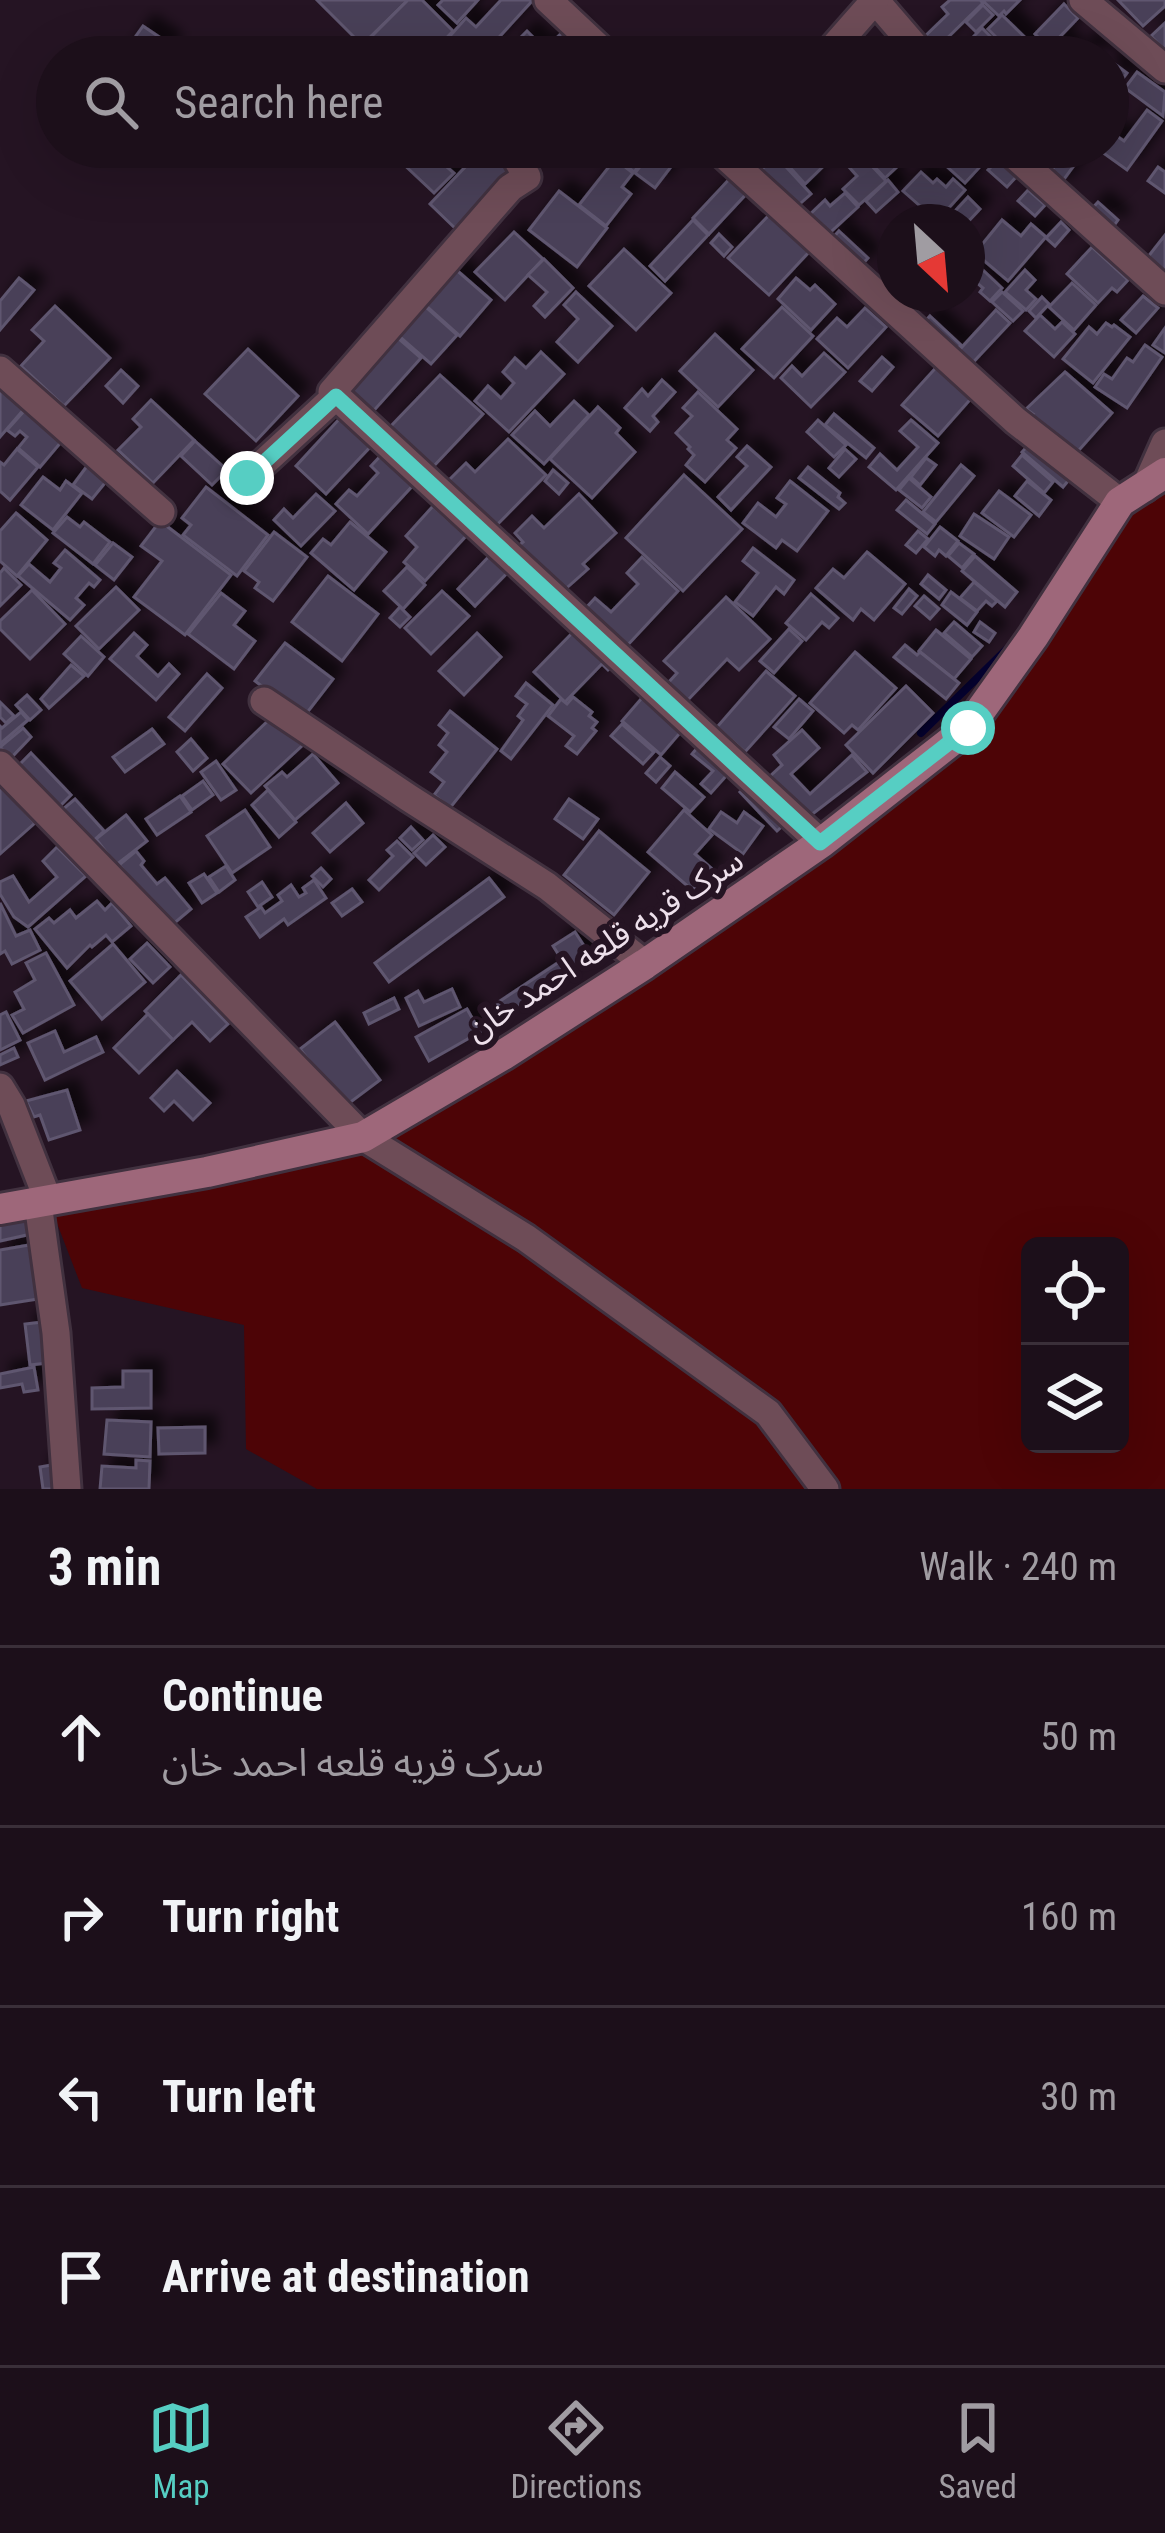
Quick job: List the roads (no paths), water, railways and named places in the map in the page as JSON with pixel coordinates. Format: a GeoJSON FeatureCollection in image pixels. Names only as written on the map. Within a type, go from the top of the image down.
{"type":"FeatureCollection","features":[{"type":"Feature","properties":{"kind":"street"},"geometry":{"type":"LineString","coordinates":[[548,0],[585,36]]}},
{"type":"Feature","properties":{"kind":"street"},"geometry":{"type":"LineString","coordinates":[[843,36],[875,0],[906,36]]}},
{"type":"Feature","properties":{"kind":"street"},"geometry":{"type":"LineString","coordinates":[[1083,0],[1126,36]]}},
{"type":"Feature","properties":{"kind":"street"},"geometry":{"type":"LineString","coordinates":[[1129,39],[1165,69]]}},
{"type":"Feature","properties":{"kind":"street"},"geometry":{"type":"LineString","coordinates":[[522,168],[527,177],[510,188],[332,392],[820,843]]}},
{"type":"Feature","properties":{"kind":"street"},"geometry":{"type":"LineString","coordinates":[[748,168],[1016,421],[1143,488],[1165,443]]}},
{"type":"Feature","properties":{"kind":"street"},"geometry":{"type":"LineString","coordinates":[[1028,168],[1165,291]]}},
{"type":"Feature","properties":{"kind":"street"},"geometry":{"type":"LineString","coordinates":[[0,370],[161,512]]}},
{"type":"Feature","properties":{"kind":"street"},"geometry":{"type":"LineString","coordinates":[[247,478],[336,396]]}},
{"type":"Feature","properties":{"kind":"street","name":"سرک قریه قلعه احمد خان"},"geometry":{"type":"LineString","coordinates":[[0,1209],[363,1138],[503,1055],[820,843],[968,728],[1143,488]]}},
{"type":"Feature","properties":{"kind":"street"},"geometry":{"type":"LineString","coordinates":[[264,701],[548,886],[645,964]]}},
{"type":"Feature","properties":{"kind":"street"},"geometry":{"type":"LineString","coordinates":[[0,765],[363,1138],[526,1238],[768,1413],[825,1489]]}},
{"type":"Feature","properties":{"kind":"street"},"geometry":{"type":"LineString","coordinates":[[0,1087],[11,1105],[43,1201],[68,1489]]}},
{"type":"Feature","properties":{"kind":"waterway"},"geometry":{"type":"LineString","coordinates":[[921,733],[1011,645]]}}]}
